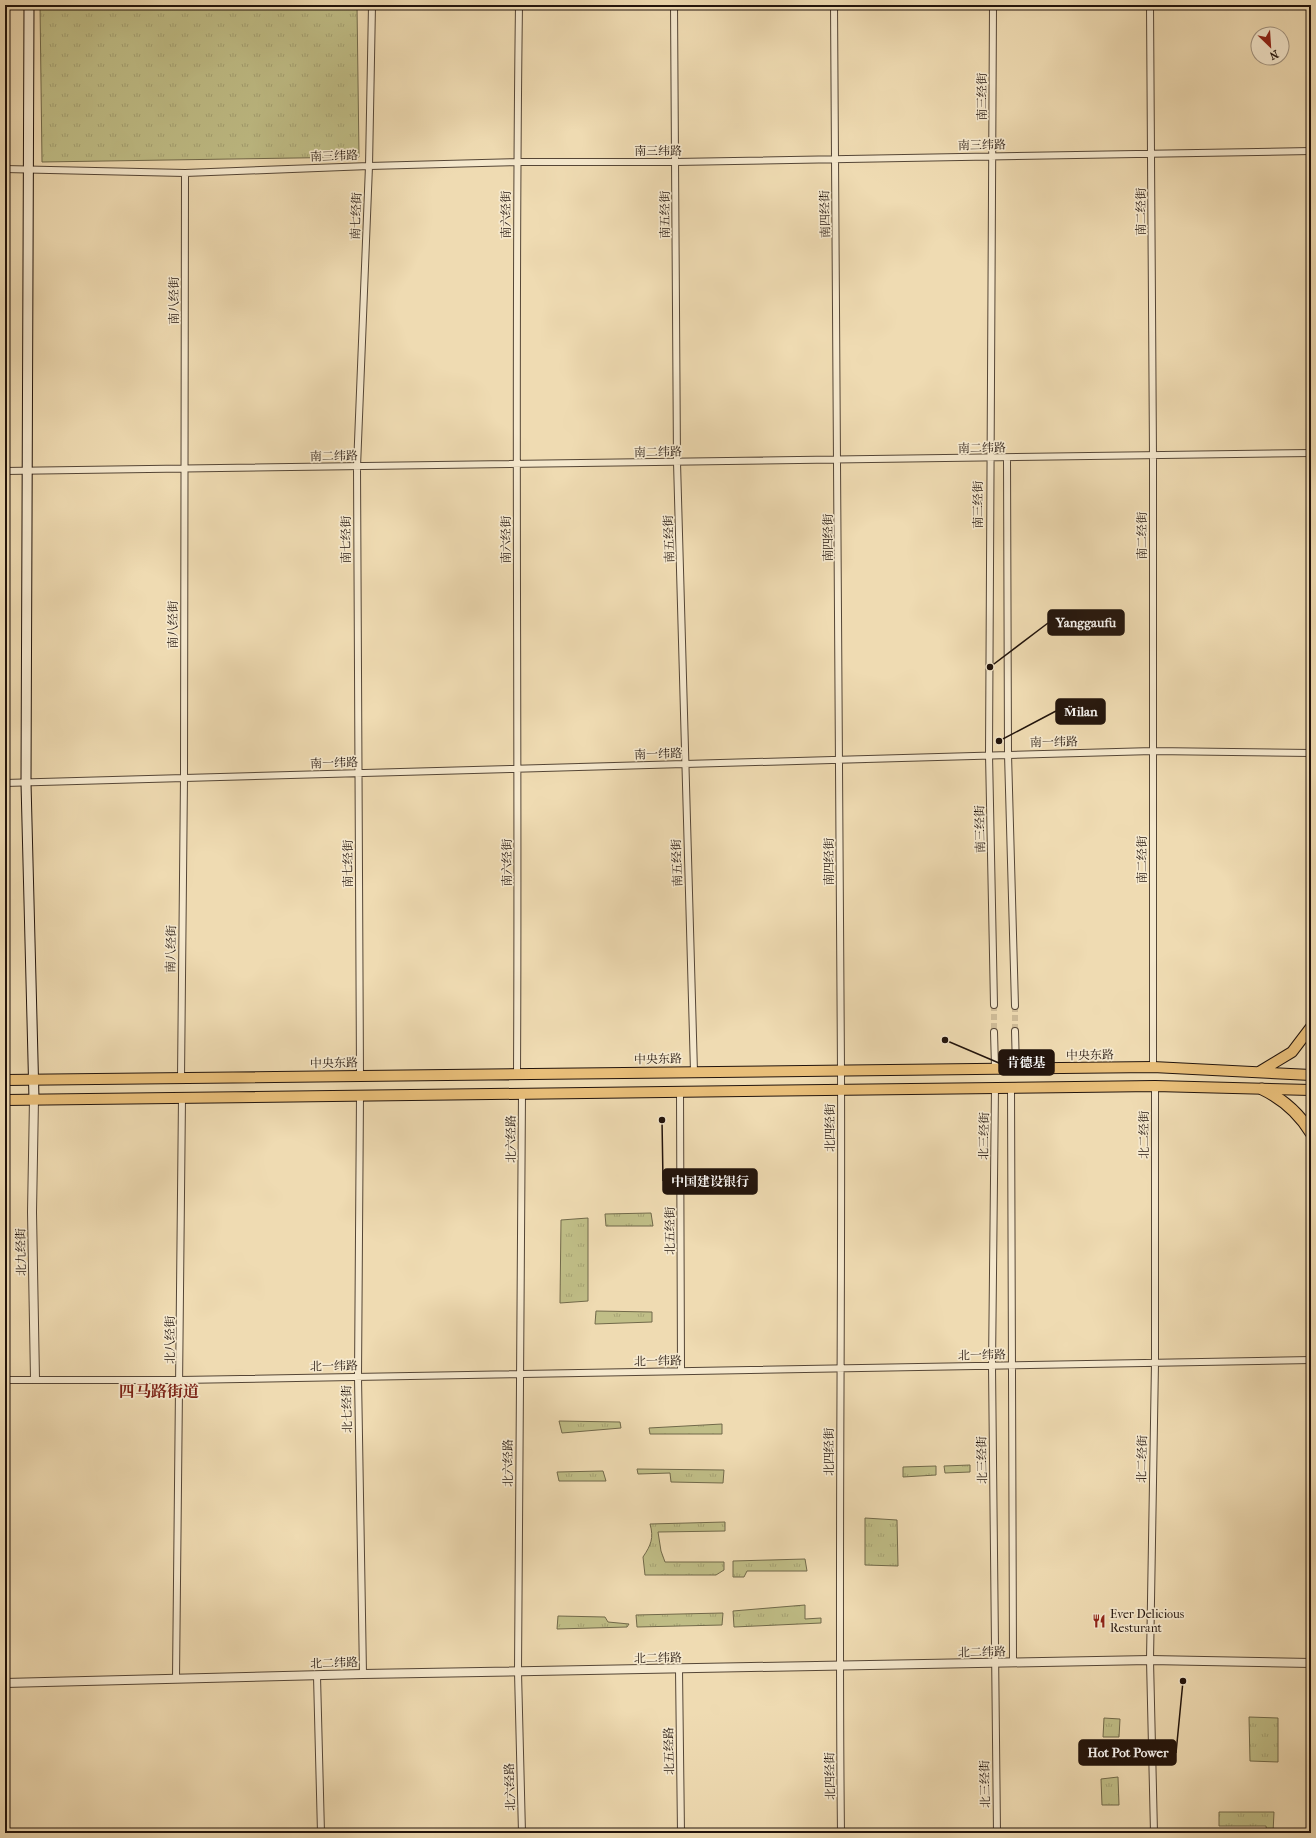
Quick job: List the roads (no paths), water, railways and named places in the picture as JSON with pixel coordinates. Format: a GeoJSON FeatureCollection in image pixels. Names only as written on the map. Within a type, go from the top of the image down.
{"type":"FeatureCollection","features":[{"type":"Feature","properties":{"kind":"highway"},"geometry":{"type":"LineString","coordinates":[[1262,1089],[1279,1097],[1295,1111],[1311,1133]]}},
{"type":"Feature","properties":{"kind":"main road"},"geometry":{"type":"LineString","coordinates":[[29,5],[26,783],[34,1099]]}},
{"type":"Feature","properties":{"kind":"main road"},"geometry":{"type":"LineString","coordinates":[[1259,1072],[1292,1052],[1311,1027]]}},
{"type":"Feature","properties":{"kind":"main road","name":"中央东路"},"geometry":{"type":"LineString","coordinates":[[5,1080],[1153,1067],[1311,1075]]}},
{"type":"Feature","properties":{"kind":"main road"},"geometry":{"type":"LineString","coordinates":[[5,1100],[995,1087],[1155,1086],[1311,1090]]}},
{"type":"Feature","properties":{"kind":"street","name":"南七经街"},"geometry":{"type":"LineString","coordinates":[[360,1076],[357,467],[369,166],[372,5]]}},
{"type":"Feature","properties":{"kind":"street","name":"南六经街"},"geometry":{"type":"LineString","coordinates":[[517,1074],[519,769],[516,464],[519,5]]}},
{"type":"Feature","properties":{"kind":"street","name":"南五经街"},"geometry":{"type":"LineString","coordinates":[[674,5],[678,462],[694,1072]]}},
{"type":"Feature","properties":{"kind":"street","name":"南四经街"},"geometry":{"type":"LineString","coordinates":[[834,5],[839,460],[841,1070]]}},
{"type":"Feature","properties":{"kind":"street","name":"南三经街"},"geometry":{"type":"LineString","coordinates":[[993,5],[989,754],[994,1005]]}},
{"type":"Feature","properties":{"kind":"street","name":"南二经街"},"geometry":{"type":"LineString","coordinates":[[1150,5],[1153,456],[1153,1067]]}},
{"type":"Feature","properties":{"kind":"street","name":"南三纬路"},"geometry":{"type":"LineString","coordinates":[[5,169],[185,173],[517,162],[675,162],[1311,151]]}},
{"type":"Feature","properties":{"kind":"street","name":"南八经街"},"geometry":{"type":"LineString","coordinates":[[181,1078],[184,778],[185,173]]}},
{"type":"Feature","properties":{"kind":"street","name":"南二纬路"},"geometry":{"type":"LineString","coordinates":[[5,471],[990,459],[1311,453]]}},
{"type":"Feature","properties":{"kind":"street"},"geometry":{"type":"LineString","coordinates":[[1007,458],[1008,754],[1015,1006]]}},
{"type":"Feature","properties":{"kind":"street","name":"南一纬路"},"geometry":{"type":"LineString","coordinates":[[5,783],[840,760],[989,754],[1153,751],[1311,753]]}},
{"type":"Feature","properties":{"kind":"street"},"geometry":{"type":"LineString","coordinates":[[1015,1031],[1016,1068]]}},
{"type":"Feature","properties":{"kind":"street"},"geometry":{"type":"LineString","coordinates":[[994,1032],[995,1068]]}},
{"type":"Feature","properties":{"kind":"street","name":"北四经街"},"geometry":{"type":"LineString","coordinates":[[841,1070],[839,1666],[841,1833]]}},
{"type":"Feature","properties":{"kind":"street","name":"北二经街"},"geometry":{"type":"LineString","coordinates":[[1154,1833],[1150,1660],[1155,1363],[1155,1086]]}},
{"type":"Feature","properties":{"kind":"street","name":"北三经街"},"geometry":{"type":"LineString","coordinates":[[995,1087],[992,1366],[997,1833]]}},
{"type":"Feature","properties":{"kind":"street"},"geometry":{"type":"LineString","coordinates":[[1012,1087],[1013,1663]]}},
{"type":"Feature","properties":{"kind":"street","name":"北五经街"},"geometry":{"type":"LineString","coordinates":[[680,1091],[681,1371]]}},
{"type":"Feature","properties":{"kind":"street","name":"北六经路"},"geometry":{"type":"LineString","coordinates":[[522,1093],[518,1672],[522,1833]]}},
{"type":"Feature","properties":{"kind":"street","name":"北七经街"},"geometry":{"type":"LineString","coordinates":[[360,1095],[358,1377],[363,1674]]}},
{"type":"Feature","properties":{"kind":"street","name":"北八经街"},"geometry":{"type":"LineString","coordinates":[[176,1679],[182,1097]]}},
{"type":"Feature","properties":{"kind":"street","name":"北九经街"},"geometry":{"type":"LineString","coordinates":[[34,1099],[32,1212],[35,1380]]}},
{"type":"Feature","properties":{"kind":"street","name":"北一纬路"},"geometry":{"type":"LineString","coordinates":[[5,1380],[180,1380],[1311,1360]]}},
{"type":"Feature","properties":{"kind":"street","name":"北二纬路"},"geometry":{"type":"LineString","coordinates":[[5,1683],[363,1674],[1150,1660],[1311,1663]]}},
{"type":"Feature","properties":{"kind":"street","name":"北五经路"},"geometry":{"type":"LineString","coordinates":[[679,1669],[682,1833]]}},
{"type":"Feature","properties":{"kind":"street"},"geometry":{"type":"LineString","coordinates":[[317,1676],[321,1833]]}},
{"type":"Feature","properties":{"kind":"tunnel"},"geometry":{"type":"LineString","coordinates":[[994,1005],[994,1032]]}},
{"type":"Feature","properties":{"kind":"tunnel"},"geometry":{"type":"LineString","coordinates":[[1015,1006],[1015,1031]]}},
{"type":"Feature","properties":{"kind":"place","name":"Yanggaufu"},"geometry":{"type":"Point","coordinates":[990,667]}},
{"type":"Feature","properties":{"kind":"place","name":"M̈ilan"},"geometry":{"type":"Point","coordinates":[999,741]}},
{"type":"Feature","properties":{"kind":"place","name":"肯德基"},"geometry":{"type":"Point","coordinates":[945,1040]}},
{"type":"Feature","properties":{"kind":"place","name":"中国建设银行"},"geometry":{"type":"Point","coordinates":[662,1120]}},
{"type":"Feature","properties":{"kind":"place","name":"Ever Delicious Resturant"},"geometry":{"type":"Point","coordinates":[1099,1621]}},
{"type":"Feature","properties":{"kind":"place","name":"Hot Pot Power"},"geometry":{"type":"Point","coordinates":[1183,1681]}},
{"type":"Feature","properties":{"kind":"district","name":"四马路街道"},"geometry":{"type":"Point","coordinates":[159,1391]}}]}
